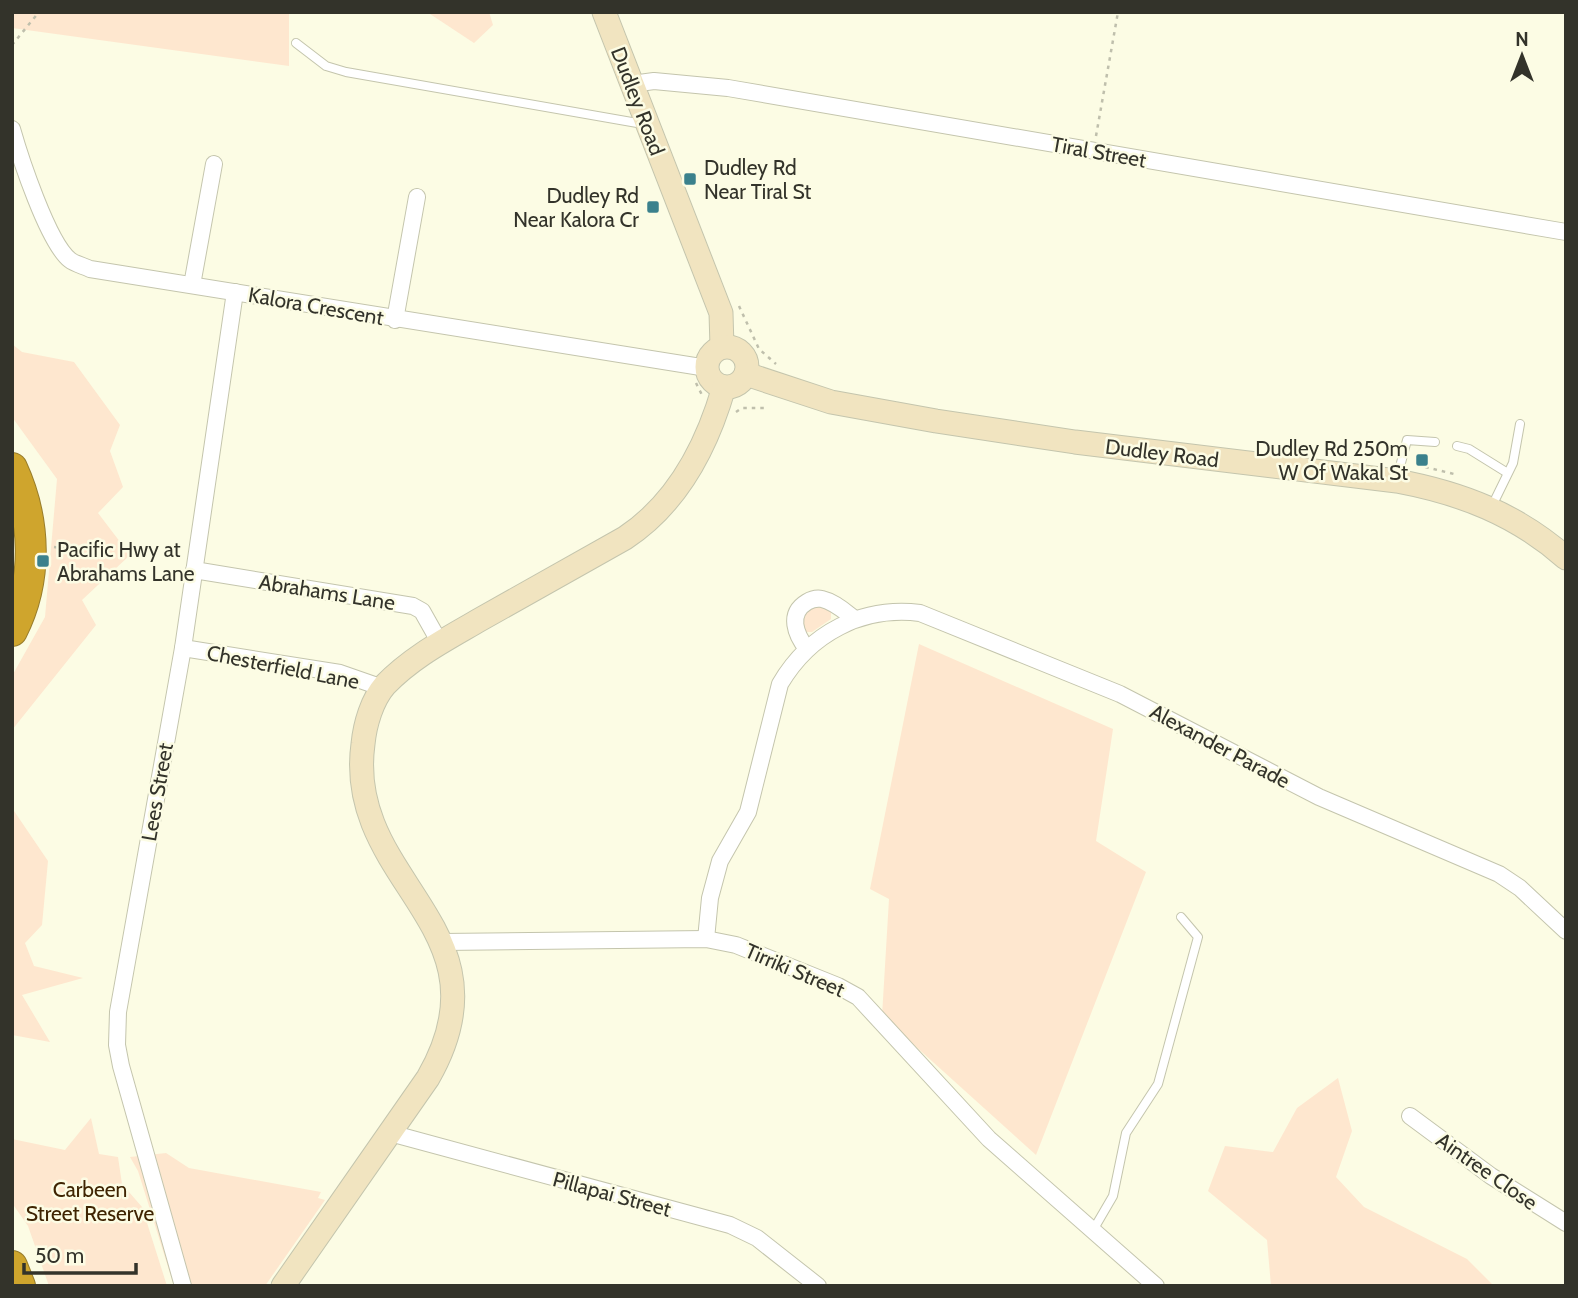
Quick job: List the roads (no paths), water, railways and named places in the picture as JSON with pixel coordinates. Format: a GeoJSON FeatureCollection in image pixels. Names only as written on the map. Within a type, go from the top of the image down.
{"type":"FeatureCollection","features":[{"type":"Feature","properties":{"kind":"highway"},"geometry":{"type":"LineString","coordinates":[[12,468],[28,518],[32,562],[28,589],[12,631]]}},
{"type":"Feature","properties":{"kind":"highway"},"geometry":{"type":"LineString","coordinates":[[12,1266],[20,1286]]}},
{"type":"Feature","properties":{"kind":"main road","name":"Dudley Road"},"geometry":{"type":"LineString","coordinates":[[604,12],[721,313],[722,347]]}},
{"type":"Feature","properties":{"kind":"main road"},"geometry":{"type":"LineString","coordinates":[[722,347],[736,349],[744,355],[746,374],[738,383],[724,387],[701,375],[711,354],[722,347]]}},
{"type":"Feature","properties":{"kind":"main road","name":"Dudley Road"},"geometry":{"type":"LineString","coordinates":[[746,374],[831,402],[1075,442],[1399,472],[1491,508],[1545,540],[1566,558]]}},
{"type":"Feature","properties":{"kind":"main road"},"geometry":{"type":"LineString","coordinates":[[283,1286],[437,1062],[449,1030],[455,996],[442,942],[384,849],[366,805],[362,776],[365,729],[383,688],[421,653],[625,538],[651,518],[698,456],[724,387]]}},
{"type":"Feature","properties":{"kind":"street","name":"Tiral Street"},"geometry":{"type":"LineString","coordinates":[[632,84],[654,80],[728,88],[1566,232]]}},
{"type":"Feature","properties":{"kind":"street","name":"Kalora Crescent"},"geometry":{"type":"LineString","coordinates":[[12,129],[30,184],[57,242],[70,260],[90,269],[235,292],[701,375]]}},
{"type":"Feature","properties":{"kind":"street"},"geometry":{"type":"LineString","coordinates":[[192,285],[214,164]]}},
{"type":"Feature","properties":{"kind":"street"},"geometry":{"type":"LineString","coordinates":[[395,320],[417,197]]}},
{"type":"Feature","properties":{"kind":"street","name":"Lees Street"},"geometry":{"type":"LineString","coordinates":[[183,1286],[117,1045],[118,1012],[183,648],[235,292]]}},
{"type":"Feature","properties":{"kind":"street","name":"Abrahams Lane"},"geometry":{"type":"LineString","coordinates":[[194,570],[413,606],[422,611],[440,643]]}},
{"type":"Feature","properties":{"kind":"street"},"geometry":{"type":"LineString","coordinates":[[807,649],[798,637],[795,620],[804,603],[818,598],[825,600],[855,619]]}},
{"type":"Feature","properties":{"kind":"street","name":"Alexander Parade"},"geometry":{"type":"LineString","coordinates":[[706,939],[710,898],[720,861],[748,812],[777,692],[790,667],[829,632],[855,619],[894,610],[920,613],[1120,694],[1287,782],[1499,874],[1520,888],[1566,931]]}},
{"type":"Feature","properties":{"kind":"street","name":"Chesterfield Lane"},"geometry":{"type":"LineString","coordinates":[[183,648],[340,673],[383,688]]}},
{"type":"Feature","properties":{"kind":"street","name":"Tirriki Street"},"geometry":{"type":"LineString","coordinates":[[442,942],[706,939],[736,945],[858,997],[980,1130],[1150,1284]]}},
{"type":"Feature","properties":{"kind":"street","name":"Aintree Close"},"geometry":{"type":"LineString","coordinates":[[1410,1116],[1491,1176],[1566,1223]]}},
{"type":"Feature","properties":{"kind":"street","name":"Pillapai Street"},"geometry":{"type":"LineString","coordinates":[[390,1133],[730,1225],[757,1238],[818,1286]]}},
{"type":"Feature","properties":{"kind":"lane"},"geometry":{"type":"LineString","coordinates":[[296,43],[326,66],[346,72],[647,125]]}},
{"type":"Feature","properties":{"kind":"lane"},"geometry":{"type":"LineString","coordinates":[[1491,508],[1514,460],[1520,424]]}},
{"type":"Feature","properties":{"kind":"lane"},"geometry":{"type":"LineString","coordinates":[[1399,472],[1407,440],[1435,442]]}},
{"type":"Feature","properties":{"kind":"lane"},"geometry":{"type":"LineString","coordinates":[[1457,446],[1468,449],[1506,472]]}},
{"type":"Feature","properties":{"kind":"lane"},"geometry":{"type":"LineString","coordinates":[[1092,1232],[1113,1196],[1126,1133],[1158,1084],[1190,972],[1198,937],[1181,917]]}},
{"type":"Feature","properties":{"kind":"place","name":"Dudley Rd Near Tiral St"},"geometry":{"type":"Point","coordinates":[690,179]}},
{"type":"Feature","properties":{"kind":"place","name":"Dudley Rd Near Kalora Cr"},"geometry":{"type":"Point","coordinates":[653,207]}},
{"type":"Feature","properties":{"kind":"place","name":"Dudley Rd 250m W Of Wakal St"},"geometry":{"type":"Point","coordinates":[1422,460]}},
{"type":"Feature","properties":{"kind":"place","name":"Pacific Hwy at Abrahams Lane"},"geometry":{"type":"Point","coordinates":[43,561]}},
{"type":"Feature","properties":{"kind":"park label","name":"Carbeen Street Reserve"},"geometry":{"type":"Point","coordinates":[90,1201]}}]}
